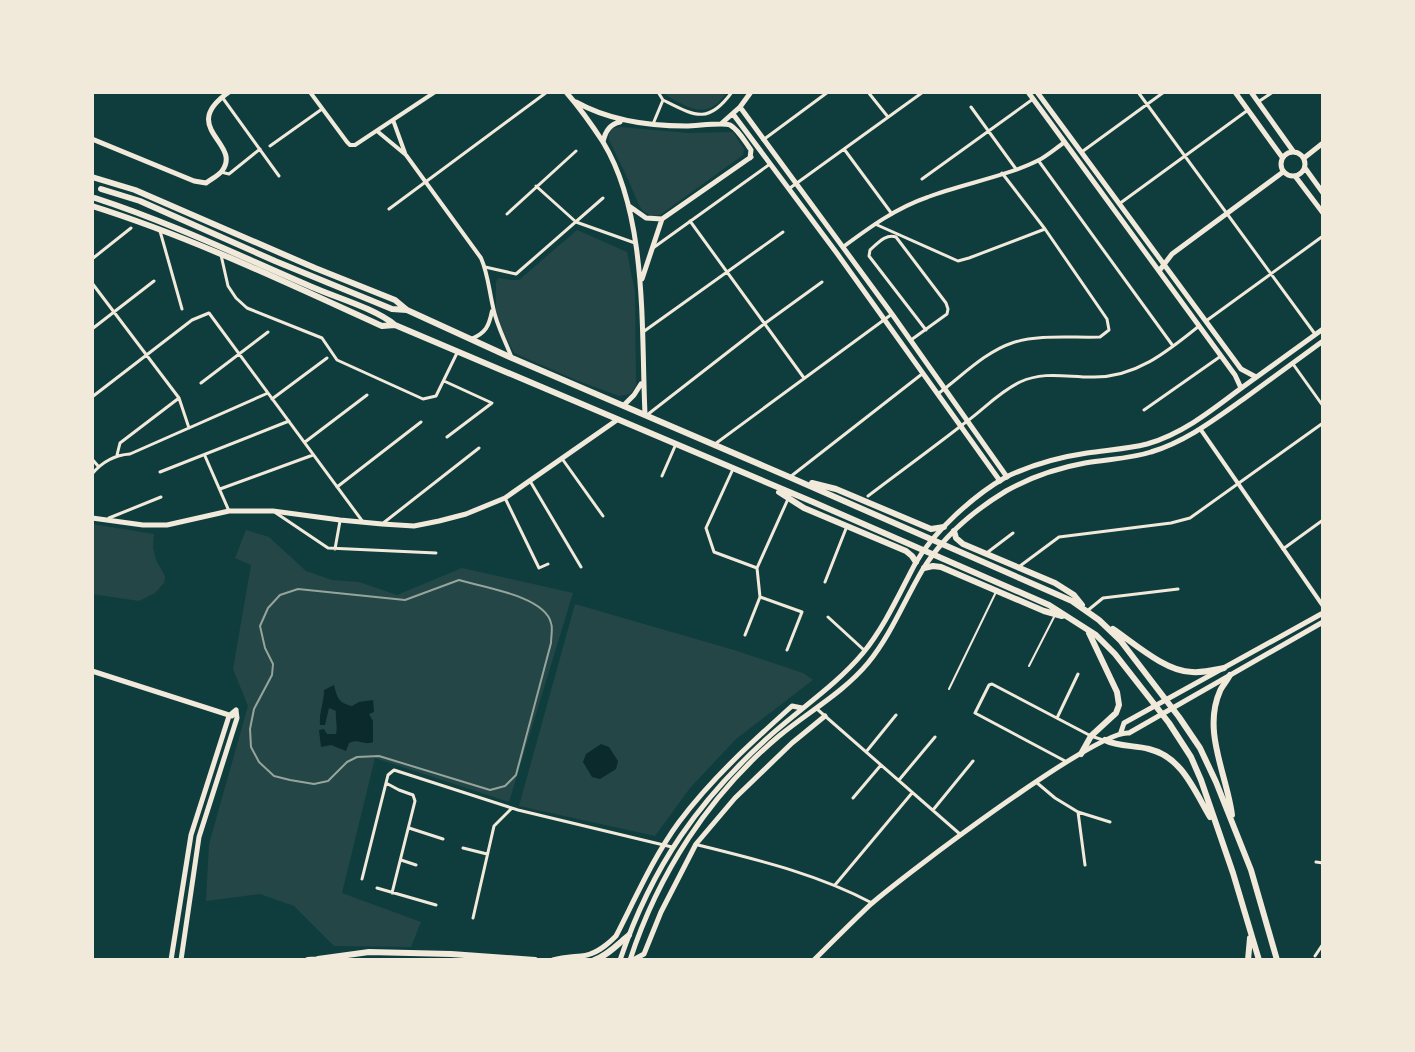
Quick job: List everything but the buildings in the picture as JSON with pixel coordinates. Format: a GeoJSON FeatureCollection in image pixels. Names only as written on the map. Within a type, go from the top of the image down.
{"type":"FeatureCollection","features":[{"type":"Feature","properties":{"kind":"highway"},"geometry":{"type":"LineString","coordinates":[[92,177],[135,190],[395,300],[407,310],[512,358],[1057,593],[1182,672],[1224,668]]}},
{"type":"Feature","properties":{"kind":"highway"},"geometry":{"type":"LineString","coordinates":[[101,189],[140,201],[392,309],[407,310]]}},
{"type":"Feature","properties":{"kind":"highway"},"geometry":{"type":"LineString","coordinates":[[93,202],[382,326],[395,325]]}},
{"type":"Feature","properties":{"kind":"highway"},"geometry":{"type":"LineString","coordinates":[[93,202],[159,220],[385,317],[395,325],[457,352],[813,502],[1049,605],[1072,618],[1115,654],[1169,723],[1191,757],[1233,873],[1259,960]]}},
{"type":"Feature","properties":{"kind":"highway"},"geometry":{"type":"LineString","coordinates":[[792,478],[836,489],[918,525],[931,529],[944,527]]}},
{"type":"Feature","properties":{"kind":"highway"},"geometry":{"type":"LineString","coordinates":[[769,485],[804,508],[906,551],[916,562]]}},
{"type":"Feature","properties":{"kind":"highway"},"geometry":{"type":"LineString","coordinates":[[906,551],[918,541],[918,525]]}},
{"type":"Feature","properties":{"kind":"highway"},"geometry":{"type":"LineString","coordinates":[[954,531],[963,544],[1055,583],[1074,595],[1087,611]]}},
{"type":"Feature","properties":{"kind":"highway"},"geometry":{"type":"LineString","coordinates":[[950,571],[951,555],[963,544]]}},
{"type":"Feature","properties":{"kind":"highway"},"geometry":{"type":"LineString","coordinates":[[924,568],[933,566],[950,571],[1044,611],[1072,618]]}},
{"type":"Feature","properties":{"kind":"highway"},"geometry":{"type":"LineString","coordinates":[[1099,620],[1120,640],[1200,748],[1255,882],[1277,960]]}},
{"type":"Feature","properties":{"kind":"highway"},"geometry":{"type":"LineString","coordinates":[[1081,754],[1091,736],[1116,713],[1119,705],[1117,692],[1088,629]]}},
{"type":"Feature","properties":{"kind":"highway"},"geometry":{"type":"LineString","coordinates":[[1230,675],[1219,693],[1214,735],[1234,826]]}},
{"type":"Feature","properties":{"kind":"highway"},"geometry":{"type":"LineString","coordinates":[[1105,740],[1166,754],[1181,767],[1217,829]]}},
{"type":"Feature","properties":{"kind":"highway"},"geometry":{"type":"LineString","coordinates":[[1248,960],[1250,930]]}},
{"type":"Feature","properties":{"kind":"highway"},"geometry":{"type":"LineString","coordinates":[[594,960],[629,935]]}},
{"type":"Feature","properties":{"kind":"highway"},"geometry":{"type":"LineString","coordinates":[[308,960],[369,952],[535,960]]}},
{"type":"Feature","properties":{"kind":"highway"},"geometry":{"type":"LineString","coordinates":[[318,959],[329,960]]}},
{"type":"Feature","properties":{"kind":"main road"},"geometry":{"type":"LineString","coordinates":[[92,139],[194,181],[206,183],[221,172],[226,155],[208,121],[210,110],[229,92]]}},
{"type":"Feature","properties":{"kind":"main road"},"geometry":{"type":"LineString","coordinates":[[566,92],[603,142],[628,205],[640,283],[646,415]]}},
{"type":"Feature","properties":{"kind":"main road"},"geometry":{"type":"LineString","coordinates":[[572,99],[591,111],[625,121],[713,125],[722,123],[733,114],[751,92]]}},
{"type":"Feature","properties":{"kind":"main road"},"geometry":{"type":"LineString","coordinates":[[1028,92],[1221,356],[1241,388]]}},
{"type":"Feature","properties":{"kind":"main road"},"geometry":{"type":"LineString","coordinates":[[1235,92],[1282,157]]}},
{"type":"Feature","properties":{"kind":"main road"},"geometry":{"type":"LineString","coordinates":[[1251,92],[1293,151],[1304,158],[1304,167],[1295,176],[1283,172],[1280,163],[1282,157],[1293,151]]}},
{"type":"Feature","properties":{"kind":"main road"},"geometry":{"type":"LineString","coordinates":[[1040,93],[1241,369],[1256,377]]}},
{"type":"Feature","properties":{"kind":"main road"},"geometry":{"type":"LineString","coordinates":[[740,107],[1007,477]]}},
{"type":"Feature","properties":{"kind":"main road"},"geometry":{"type":"LineString","coordinates":[[733,114],[1000,481]]}},
{"type":"Feature","properties":{"kind":"main road"},"geometry":{"type":"LineString","coordinates":[[603,142],[604,133],[609,127],[625,121]]}},
{"type":"Feature","properties":{"kind":"main road"},"geometry":{"type":"LineString","coordinates":[[722,123],[735,129],[751,150],[750,158]]}},
{"type":"Feature","properties":{"kind":"main road"},"geometry":{"type":"LineString","coordinates":[[640,283],[662,219],[750,158],[763,140]]}},
{"type":"Feature","properties":{"kind":"main road"},"geometry":{"type":"LineString","coordinates":[[1304,158],[1323,143]]}},
{"type":"Feature","properties":{"kind":"main road"},"geometry":{"type":"LineString","coordinates":[[1304,167],[1323,193]]}},
{"type":"Feature","properties":{"kind":"main road"},"geometry":{"type":"LineString","coordinates":[[1159,271],[1172,254],[1283,172]]}},
{"type":"Feature","properties":{"kind":"main road"},"geometry":{"type":"LineString","coordinates":[[1295,176],[1323,213]]}},
{"type":"Feature","properties":{"kind":"main road"},"geometry":{"type":"LineString","coordinates":[[628,205],[646,218],[662,219]]}},
{"type":"Feature","properties":{"kind":"main road"},"geometry":{"type":"LineString","coordinates":[[836,252],[843,247]]}},
{"type":"Feature","properties":{"kind":"main road"},"geometry":{"type":"LineString","coordinates":[[1152,261],[1172,254]]}},
{"type":"Feature","properties":{"kind":"main road"},"geometry":{"type":"LineString","coordinates":[[620,960],[656,874],[694,817],[727,777],[774,732],[829,688],[865,651],[927,545],[971,502],[1007,477],[1045,462],[1146,444],[1172,434],[1196,422],[1323,329]]}},
{"type":"Feature","properties":{"kind":"main road"},"geometry":{"type":"LineString","coordinates":[[631,960],[654,897],[683,846],[721,793],[779,736],[860,672],[896,621],[924,568],[954,531],[978,509],[1048,471],[1149,453],[1176,443],[1201,430],[1323,341]]}},
{"type":"Feature","properties":{"kind":"main road"},"geometry":{"type":"LineString","coordinates":[[1302,344],[1307,352]]}},
{"type":"Feature","properties":{"kind":"main road"},"geometry":{"type":"LineString","coordinates":[[920,371],[926,362]]}},
{"type":"Feature","properties":{"kind":"main road"},"geometry":{"type":"LineString","coordinates":[[624,405],[640,389],[643,380]]}},
{"type":"Feature","properties":{"kind":"main road"},"geometry":{"type":"LineString","coordinates":[[92,518],[167,525],[229,511],[273,511],[414,526],[466,514],[505,498],[617,420]]}},
{"type":"Feature","properties":{"kind":"main road"},"geometry":{"type":"LineString","coordinates":[[1064,458],[1067,467]]}},
{"type":"Feature","properties":{"kind":"main road"},"geometry":{"type":"LineString","coordinates":[[1121,732],[1124,723],[1323,613]]}},
{"type":"Feature","properties":{"kind":"main road"},"geometry":{"type":"LineString","coordinates":[[814,960],[872,903],[1036,782],[1105,740],[1121,732],[1129,733],[1323,622]]}},
{"type":"Feature","properties":{"kind":"main road"},"geometry":{"type":"LineString","coordinates":[[92,671],[229,716]]}},
{"type":"Feature","properties":{"kind":"main road"},"geometry":{"type":"LineString","coordinates":[[553,960],[590,954],[616,936],[665,844],[714,779],[792,706],[803,708]]}},
{"type":"Feature","properties":{"kind":"main road"},"geometry":{"type":"LineString","coordinates":[[171,960],[191,835],[229,716],[236,710],[237,718],[199,837],[181,960]]}},
{"type":"Feature","properties":{"kind":"main road"},"geometry":{"type":"LineString","coordinates":[[631,960],[644,954],[661,912],[696,844],[735,798],[825,716]]}},
{"type":"Feature","properties":{"kind":"main road"},"geometry":{"type":"LineString","coordinates":[[191,835],[199,837]]}},
{"type":"Feature","properties":{"kind":"street"},"geometry":{"type":"LineString","coordinates":[[310,92],[350,145],[377,131],[432,92]]}},
{"type":"Feature","properties":{"kind":"street"},"geometry":{"type":"LineString","coordinates":[[389,209],[547,92]]}},
{"type":"Feature","properties":{"kind":"street"},"geometry":{"type":"LineString","coordinates":[[658,92],[663,100],[703,115],[714,112],[732,92]]}},
{"type":"Feature","properties":{"kind":"street"},"geometry":{"type":"LineString","coordinates":[[763,140],[828,92]]}},
{"type":"Feature","properties":{"kind":"street"},"geometry":{"type":"LineString","coordinates":[[868,92],[888,117]]}},
{"type":"Feature","properties":{"kind":"street"},"geometry":{"type":"LineString","coordinates":[[789,189],[923,92]]}},
{"type":"Feature","properties":{"kind":"street"},"geometry":{"type":"LineString","coordinates":[[1138,92],[1315,334]]}},
{"type":"Feature","properties":{"kind":"street"},"geometry":{"type":"LineString","coordinates":[[1081,152],[1164,92]]}},
{"type":"Feature","properties":{"kind":"street"},"geometry":{"type":"LineString","coordinates":[[1258,102],[1273,92]]}},
{"type":"Feature","properties":{"kind":"street"},"geometry":{"type":"LineString","coordinates":[[222,97],[279,176]]}},
{"type":"Feature","properties":{"kind":"street"},"geometry":{"type":"LineString","coordinates":[[922,179],[1033,99]]}},
{"type":"Feature","properties":{"kind":"street"},"geometry":{"type":"LineString","coordinates":[[653,124],[663,100]]}},
{"type":"Feature","properties":{"kind":"street"},"geometry":{"type":"LineString","coordinates":[[971,107],[1016,169]]}},
{"type":"Feature","properties":{"kind":"street"},"geometry":{"type":"LineString","coordinates":[[270,146],[322,109]]}},
{"type":"Feature","properties":{"kind":"street"},"geometry":{"type":"LineString","coordinates":[[1119,204],[1248,110]]}},
{"type":"Feature","properties":{"kind":"street"},"geometry":{"type":"LineString","coordinates":[[393,120],[406,155]]}},
{"type":"Feature","properties":{"kind":"street"},"geometry":{"type":"LineString","coordinates":[[377,131],[406,155],[474,247],[485,267],[493,308],[512,358]]}},
{"type":"Feature","properties":{"kind":"street"},"geometry":{"type":"LineString","coordinates":[[843,247],[875,224],[926,197],[1016,169],[1038,160],[1065,142]]}},
{"type":"Feature","properties":{"kind":"street"},"geometry":{"type":"LineString","coordinates":[[221,172],[229,174],[260,149]]}},
{"type":"Feature","properties":{"kind":"street"},"geometry":{"type":"LineString","coordinates":[[844,149],[892,214]]}},
{"type":"Feature","properties":{"kind":"street"},"geometry":{"type":"LineString","coordinates":[[507,214],[576,151]]}},
{"type":"Feature","properties":{"kind":"street"},"geometry":{"type":"LineString","coordinates":[[1038,160],[1173,346]]}},
{"type":"Feature","properties":{"kind":"street"},"geometry":{"type":"LineString","coordinates":[[650,250],[770,164]]}},
{"type":"Feature","properties":{"kind":"street"},"geometry":{"type":"LineString","coordinates":[[938,395],[997,349],[1012,343],[1028,339],[1100,337],[1109,330],[1107,319],[1002,173]]}},
{"type":"Feature","properties":{"kind":"street"},"geometry":{"type":"LineString","coordinates":[[536,186],[576,222],[635,243]]}},
{"type":"Feature","properties":{"kind":"street"},"geometry":{"type":"LineString","coordinates":[[485,267],[516,274],[603,198]]}},
{"type":"Feature","properties":{"kind":"street"},"geometry":{"type":"LineString","coordinates":[[690,221],[804,378]]}},
{"type":"Feature","properties":{"kind":"street"},"geometry":{"type":"LineString","coordinates":[[875,224],[958,261],[1045,229]]}},
{"type":"Feature","properties":{"kind":"street"},"geometry":{"type":"LineString","coordinates":[[92,259],[131,228]]}},
{"type":"Feature","properties":{"kind":"street"},"geometry":{"type":"LineString","coordinates":[[160,230],[182,309]]}},
{"type":"Feature","properties":{"kind":"street"},"geometry":{"type":"LineString","coordinates":[[643,332],[783,232]]}},
{"type":"Feature","properties":{"kind":"street"},"geometry":{"type":"LineString","coordinates":[[911,340],[926,330],[947,314],[946,303],[896,237],[891,235],[868,253],[926,330]]}},
{"type":"Feature","properties":{"kind":"street"},"geometry":{"type":"LineString","coordinates":[[1206,321],[1323,236]]}},
{"type":"Feature","properties":{"kind":"street"},"geometry":{"type":"LineString","coordinates":[[221,255],[228,286],[247,308],[322,338],[337,360],[423,399],[436,396],[457,352]]}},
{"type":"Feature","properties":{"kind":"street"},"geometry":{"type":"LineString","coordinates":[[887,279],[895,275]]}},
{"type":"Feature","properties":{"kind":"street"},"geometry":{"type":"LineString","coordinates":[[92,329],[154,281]]}},
{"type":"Feature","properties":{"kind":"street"},"geometry":{"type":"LineString","coordinates":[[646,415],[822,282]]}},
{"type":"Feature","properties":{"kind":"street"},"geometry":{"type":"LineString","coordinates":[[92,283],[179,398],[189,428]]}},
{"type":"Feature","properties":{"kind":"street"},"geometry":{"type":"LineString","coordinates":[[905,303],[914,299]]}},
{"type":"Feature","properties":{"kind":"street"},"geometry":{"type":"LineString","coordinates":[[471,339],[485,331],[493,308]]}},
{"type":"Feature","properties":{"kind":"street"},"geometry":{"type":"LineString","coordinates":[[92,397],[192,320],[209,313],[363,522]]}},
{"type":"Feature","properties":{"kind":"street"},"geometry":{"type":"LineString","coordinates":[[715,444],[892,314]]}},
{"type":"Feature","properties":{"kind":"street"},"geometry":{"type":"LineString","coordinates":[[868,496],[999,394],[1020,382],[1043,375],[1093,377],[1122,374],[1149,363],[1199,326]]}},
{"type":"Feature","properties":{"kind":"street"},"geometry":{"type":"LineString","coordinates":[[201,383],[268,332]]}},
{"type":"Feature","properties":{"kind":"street"},"geometry":{"type":"LineString","coordinates":[[1144,410],[1221,356]]}},
{"type":"Feature","properties":{"kind":"street"},"geometry":{"type":"LineString","coordinates":[[272,399],[327,358]]}},
{"type":"Feature","properties":{"kind":"street"},"geometry":{"type":"LineString","coordinates":[[1292,363],[1323,406]]}},
{"type":"Feature","properties":{"kind":"street"},"geometry":{"type":"LineString","coordinates":[[792,478],[920,371]]}},
{"type":"Feature","properties":{"kind":"street"},"geometry":{"type":"LineString","coordinates":[[444,381],[492,403],[447,437]]}},
{"type":"Feature","properties":{"kind":"street"},"geometry":{"type":"LineString","coordinates":[[92,474],[98,466],[117,455],[130,454],[268,393]]}},
{"type":"Feature","properties":{"kind":"street"},"geometry":{"type":"LineString","coordinates":[[305,442],[367,395]]}},
{"type":"Feature","properties":{"kind":"street"},"geometry":{"type":"LineString","coordinates":[[117,455],[120,443],[179,398]]}},
{"type":"Feature","properties":{"kind":"street"},"geometry":{"type":"LineString","coordinates":[[160,472],[289,421]]}},
{"type":"Feature","properties":{"kind":"street"},"geometry":{"type":"LineString","coordinates":[[337,487],[421,422]]}},
{"type":"Feature","properties":{"kind":"street"},"geometry":{"type":"LineString","coordinates":[[1018,567],[1059,537],[1190,518],[1323,423]]}},
{"type":"Feature","properties":{"kind":"street"},"geometry":{"type":"LineString","coordinates":[[1201,430],[1323,606]]}},
{"type":"Feature","properties":{"kind":"street"},"geometry":{"type":"LineString","coordinates":[[662,476],[676,444]]}},
{"type":"Feature","properties":{"kind":"street"},"geometry":{"type":"LineString","coordinates":[[382,524],[479,448]]}},
{"type":"Feature","properties":{"kind":"street"},"geometry":{"type":"LineString","coordinates":[[204,455],[229,511]]}},
{"type":"Feature","properties":{"kind":"street"},"geometry":{"type":"LineString","coordinates":[[220,489],[313,455]]}},
{"type":"Feature","properties":{"kind":"street"},"geometry":{"type":"LineString","coordinates":[[92,459],[98,466]]}},
{"type":"Feature","properties":{"kind":"street"},"geometry":{"type":"LineString","coordinates":[[562,459],[603,516]]}},
{"type":"Feature","properties":{"kind":"street"},"geometry":{"type":"LineString","coordinates":[[733,469],[706,528],[714,552],[757,568]]}},
{"type":"Feature","properties":{"kind":"street"},"geometry":{"type":"LineString","coordinates":[[530,481],[581,567]]}},
{"type":"Feature","properties":{"kind":"street"},"geometry":{"type":"LineString","coordinates":[[106,520],[161,497]]}},
{"type":"Feature","properties":{"kind":"street"},"geometry":{"type":"LineString","coordinates":[[505,498],[539,568],[548,564]]}},
{"type":"Feature","properties":{"kind":"street"},"geometry":{"type":"LineString","coordinates":[[745,635],[760,597],[757,568],[788,499]]}},
{"type":"Feature","properties":{"kind":"street"},"geometry":{"type":"LineString","coordinates":[[273,511],[321,544],[335,549],[436,553]]}},
{"type":"Feature","properties":{"kind":"street"},"geometry":{"type":"LineString","coordinates":[[335,549],[340,520]]}},
{"type":"Feature","properties":{"kind":"street"},"geometry":{"type":"LineString","coordinates":[[1283,549],[1323,520]]}},
{"type":"Feature","properties":{"kind":"street"},"geometry":{"type":"LineString","coordinates":[[825,582],[847,526]]}},
{"type":"Feature","properties":{"kind":"street"},"geometry":{"type":"LineString","coordinates":[[986,554],[1013,533]]}},
{"type":"Feature","properties":{"kind":"street"},"geometry":{"type":"LineString","coordinates":[[1087,611],[1103,598],[1178,589]]}},
{"type":"Feature","properties":{"kind":"street"},"geometry":{"type":"LineString","coordinates":[[760,597],[802,612],[787,650]]}},
{"type":"Feature","properties":{"kind":"street"},"geometry":{"type":"LineString","coordinates":[[828,617],[865,651]]}},
{"type":"Feature","properties":{"kind":"street"},"geometry":{"type":"LineString","coordinates":[[1057,718],[1078,674]]}},
{"type":"Feature","properties":{"kind":"street"},"geometry":{"type":"LineString","coordinates":[[1067,762],[975,713],[990,684],[1091,736],[1105,740]]}},
{"type":"Feature","properties":{"kind":"street"},"geometry":{"type":"LineString","coordinates":[[817,709],[961,835]]}},
{"type":"Feature","properties":{"kind":"street"},"geometry":{"type":"LineString","coordinates":[[866,752],[896,715]]}},
{"type":"Feature","properties":{"kind":"street"},"geometry":{"type":"LineString","coordinates":[[899,780],[935,737]]}},
{"type":"Feature","properties":{"kind":"street"},"geometry":{"type":"LineString","coordinates":[[933,810],[973,761]]}},
{"type":"Feature","properties":{"kind":"street"},"geometry":{"type":"LineString","coordinates":[[853,798],[881,765]]}},
{"type":"Feature","properties":{"kind":"street"},"geometry":{"type":"LineString","coordinates":[[362,879],[388,775],[394,770],[512,808],[672,847]]}},
{"type":"Feature","properties":{"kind":"street"},"geometry":{"type":"LineString","coordinates":[[1036,782],[1078,812],[1110,822]]}},
{"type":"Feature","properties":{"kind":"street"},"geometry":{"type":"LineString","coordinates":[[386,783],[413,795],[415,801],[392,893]]}},
{"type":"Feature","properties":{"kind":"street"},"geometry":{"type":"LineString","coordinates":[[835,885],[913,792]]}},
{"type":"Feature","properties":{"kind":"street"},"geometry":{"type":"LineString","coordinates":[[473,918],[494,826],[512,808]]}},
{"type":"Feature","properties":{"kind":"street"},"geometry":{"type":"LineString","coordinates":[[1078,812],[1085,865]]}},
{"type":"Feature","properties":{"kind":"street"},"geometry":{"type":"LineString","coordinates":[[408,828],[443,839]]}},
{"type":"Feature","properties":{"kind":"street"},"geometry":{"type":"LineString","coordinates":[[696,844],[786,868],[835,885],[872,903]]}},
{"type":"Feature","properties":{"kind":"street"},"geometry":{"type":"LineString","coordinates":[[463,848],[487,854]]}},
{"type":"Feature","properties":{"kind":"street"},"geometry":{"type":"LineString","coordinates":[[400,860],[416,865]]}},
{"type":"Feature","properties":{"kind":"street"},"geometry":{"type":"LineString","coordinates":[[1316,862],[1323,863]]}},
{"type":"Feature","properties":{"kind":"street"},"geometry":{"type":"LineString","coordinates":[[377,888],[436,905]]}},
{"type":"Feature","properties":{"kind":"street"},"geometry":{"type":"LineString","coordinates":[[1315,956],[1323,944]]}},
{"type":"Feature","properties":{"kind":"lane"},"geometry":{"type":"LineString","coordinates":[[949,689],[996,591]]}},
{"type":"Feature","properties":{"kind":"lane"},"geometry":{"type":"LineString","coordinates":[[1029,666],[1056,614]]}},
{"type":"Feature","properties":{"kind":"shaded area"},"geometry":{"type":"Polygon","coordinates":[[[663,92],[727,92],[717,104],[701,110],[680,103],[663,92]]]}},
{"type":"Feature","properties":{"kind":"shaded area"},"geometry":{"type":"Polygon","coordinates":[[[613,128],[688,133],[733,132],[744,149],[743,155],[660,215],[651,216],[639,205],[609,140],[613,128]]]}},
{"type":"Feature","properties":{"kind":"shaded area"},"geometry":{"type":"Polygon","coordinates":[[[577,230],[627,252],[635,292],[636,385],[630,394],[619,396],[514,353],[496,317],[498,278],[519,280],[577,230]]]}},
{"type":"Feature","properties":{"kind":"shaded area"},"geometry":{"type":"Polygon","coordinates":[[[92,524],[154,534],[156,560],[165,576],[164,583],[155,593],[139,601],[92,594],[92,524]]]}},
{"type":"Feature","properties":{"kind":"shaded area"},"geometry":{"type":"Polygon","coordinates":[[[246,530],[269,537],[306,571],[332,580],[359,582],[397,595],[462,568],[573,593],[509,802],[375,758],[342,893],[421,922],[411,947],[334,946],[294,906],[260,894],[206,901],[209,844],[248,706],[233,669],[251,565],[235,558],[246,530]]]}},
{"type":"Feature","properties":{"kind":"shaded area"},"geometry":{"type":"Polygon","coordinates":[[[575,604],[734,650],[803,673],[813,680],[736,739],[690,788],[655,836],[519,806],[575,604]]]}},
{"type":"Feature","properties":{"kind":"shaded area"},"geometry":{"type":"Polygon","coordinates":[[[334,685],[339,699],[348,705],[373,700],[374,712],[369,714],[373,721],[373,742],[349,743],[346,751],[331,745],[321,747],[319,730],[336,734],[336,711],[329,708],[325,725],[320,725],[324,690],[334,685]]]}},
{"type":"Feature","properties":{"kind":"shaded area"},"geometry":{"type":"Polygon","coordinates":[[[601,744],[609,747],[618,761],[616,769],[600,779],[592,777],[583,762],[586,754],[601,744]]]}},
{"type":"Feature","properties":{"kind":"railway"},"geometry":{"type":"LineString","coordinates":[[459,580],[525,599],[546,614],[552,625],[551,643],[516,775],[505,786],[490,790],[379,756],[357,757],[347,762],[328,781],[314,784],[274,776],[259,762],[251,747],[250,729],[254,709],[272,675],[273,664],[260,626],[268,608],[280,595],[298,589],[405,600],[459,580]]}}]}
